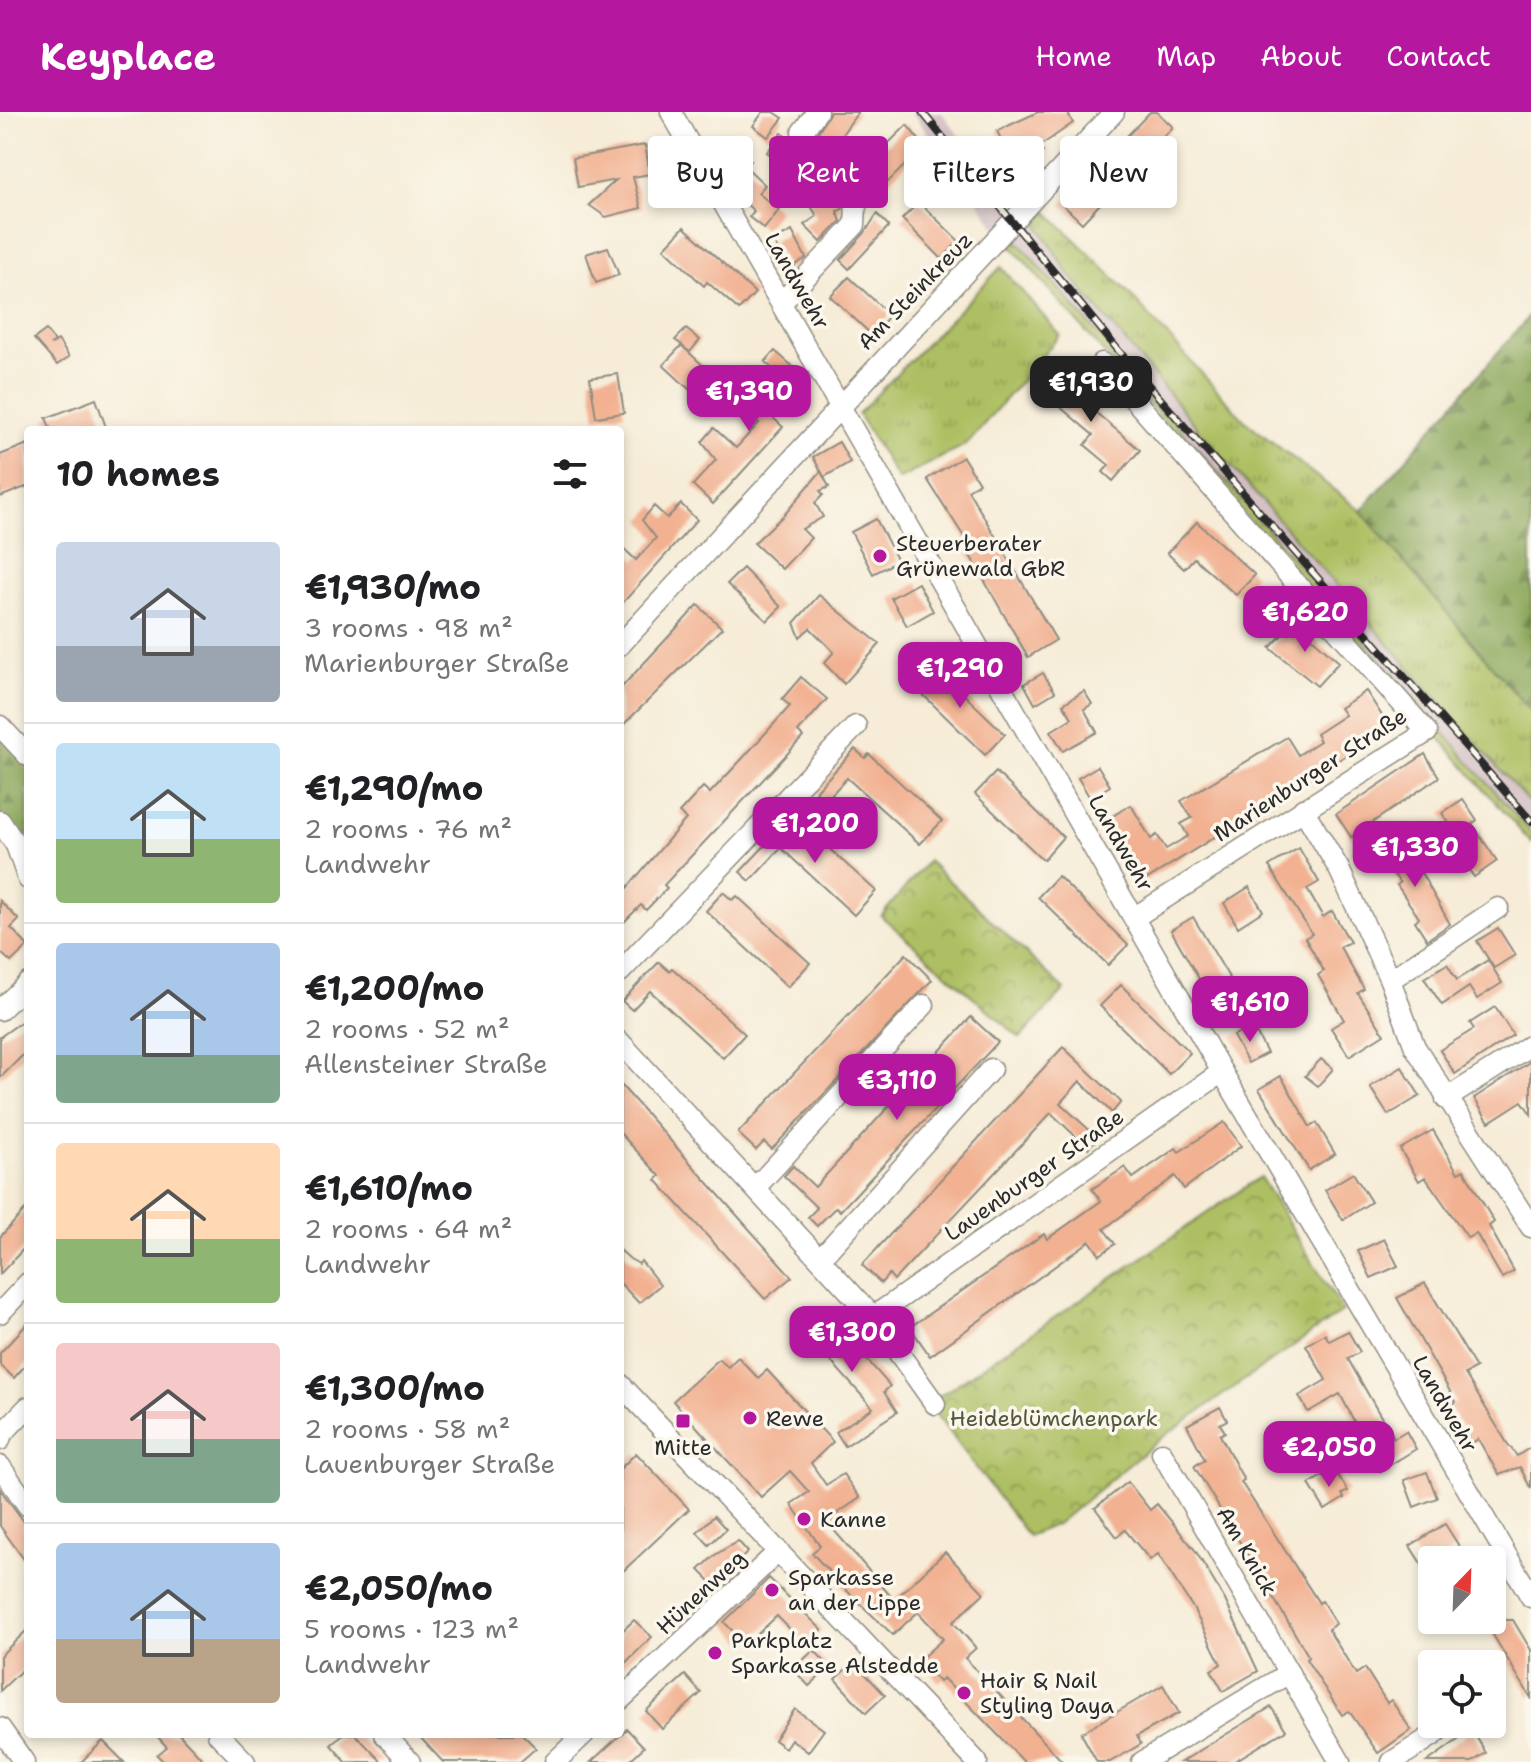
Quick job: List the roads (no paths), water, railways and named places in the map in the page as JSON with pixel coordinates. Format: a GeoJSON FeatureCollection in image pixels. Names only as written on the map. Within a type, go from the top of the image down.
{"type":"FeatureCollection","features":[{"type":"Feature","properties":{"kind":"street","name":"Landwehr"},"geometry":{"type":"LineString","coordinates":[[671,112],[1222,1072],[1531,1597]]}},
{"type":"Feature","properties":{"kind":"street"},"geometry":{"type":"LineString","coordinates":[[782,302],[855,225],[858,213],[856,203],[802,132],[817,112]]}},
{"type":"Feature","properties":{"kind":"street","name":"Am Steinkreuz"},"geometry":{"type":"LineString","coordinates":[[624,641],[840,404],[1114,112]]}},
{"type":"Feature","properties":{"kind":"street","name":"Marienburger Straße"},"geometry":{"type":"LineString","coordinates":[[1102,363],[1427,732],[1135,917]]}},
{"type":"Feature","properties":{"kind":"street"},"geometry":{"type":"LineString","coordinates":[[0,726],[24,752]]}},
{"type":"Feature","properties":{"kind":"street"},"geometry":{"type":"LineString","coordinates":[[624,968],[856,726]]}},
{"type":"Feature","properties":{"kind":"street"},"geometry":{"type":"LineString","coordinates":[[1303,809],[1339,869],[1390,980],[1415,1047],[1446,1099],[1527,1214]]}},
{"type":"Feature","properties":{"kind":"street"},"geometry":{"type":"LineString","coordinates":[[0,821],[16,845],[24,868]]}},
{"type":"Feature","properties":{"kind":"street"},"geometry":{"type":"LineString","coordinates":[[1390,980],[1498,908]]}},
{"type":"Feature","properties":{"kind":"street"},"geometry":{"type":"LineString","coordinates":[[0,1010],[24,987]]}},
{"type":"Feature","properties":{"kind":"street"},"geometry":{"type":"LineString","coordinates":[[756,1187],[924,1005]]}},
{"type":"Feature","properties":{"kind":"street"},"geometry":{"type":"LineString","coordinates":[[1446,1099],[1531,1045]]}},
{"type":"Feature","properties":{"kind":"street"},"geometry":{"type":"LineString","coordinates":[[624,1046],[873,1317],[935,1404]]}},
{"type":"Feature","properties":{"kind":"street"},"geometry":{"type":"LineString","coordinates":[[820,1259],[991,1069]]}},
{"type":"Feature","properties":{"kind":"street","name":"Lauenburger Straße"},"geometry":{"type":"LineString","coordinates":[[873,1317],[1222,1072]]}},
{"type":"Feature","properties":{"kind":"street"},"geometry":{"type":"LineString","coordinates":[[0,1313],[24,1287]]}},
{"type":"Feature","properties":{"kind":"street"},"geometry":{"type":"LineString","coordinates":[[624,1388],[977,1762]]}},
{"type":"Feature","properties":{"kind":"street"},"geometry":{"type":"LineString","coordinates":[[0,1440],[1,1435],[24,1411]]}},
{"type":"Feature","properties":{"kind":"street","name":"Am Knick"},"geometry":{"type":"LineString","coordinates":[[1162,1453],[1340,1762]]}},
{"type":"Feature","properties":{"kind":"street"},"geometry":{"type":"LineString","coordinates":[[0,1466],[24,1500]]}},
{"type":"Feature","properties":{"kind":"street","name":"Hünenweg"},"geometry":{"type":"LineString","coordinates":[[624,1696],[779,1551]]}},
{"type":"Feature","properties":{"kind":"street"},"geometry":{"type":"LineString","coordinates":[[1142,1762],[1289,1673]]}},
{"type":"Feature","properties":{"kind":"street"},"geometry":{"type":"LineString","coordinates":[[0,1728],[24,1762]]}},
{"type":"Feature","properties":{"kind":"street"},"geometry":{"type":"LineString","coordinates":[[222,1738],[245,1762]]}},
{"type":"Feature","properties":{"kind":"street"},"geometry":{"type":"LineString","coordinates":[[388,1738],[410,1762]]}},
{"type":"Feature","properties":{"kind":"street"},"geometry":{"type":"LineString","coordinates":[[555,1762],[580,1738]]}},
{"type":"Feature","properties":{"kind":"street"},"geometry":{"type":"LineString","coordinates":[[1392,1762],[1429,1738]]}},
{"type":"Feature","properties":{"kind":"railway"},"geometry":{"type":"LineString","coordinates":[[922,112],[1128,362],[1531,821]]}},
{"type":"Feature","properties":{"kind":"place","name":"Steuerberater Grünewald GbR"},"geometry":{"type":"Point","coordinates":[880,556]}},
{"type":"Feature","properties":{"kind":"place","name":"Rewe"},"geometry":{"type":"Point","coordinates":[750,1418]}},
{"type":"Feature","properties":{"kind":"place","name":"Mitte"},"geometry":{"type":"Point","coordinates":[683,1421]}},
{"type":"Feature","properties":{"kind":"place","name":"Kanne"},"geometry":{"type":"Point","coordinates":[804,1519]}},
{"type":"Feature","properties":{"kind":"place","name":"Sparkasse an der Lippe"},"geometry":{"type":"Point","coordinates":[772,1590]}},
{"type":"Feature","properties":{"kind":"place","name":"Parkplatz Sparkasse Alstedde"},"geometry":{"type":"Point","coordinates":[715,1653]}},
{"type":"Feature","properties":{"kind":"place","name":"Hair & Nail Styling Daya"},"geometry":{"type":"Point","coordinates":[964,1693]}},
{"type":"Feature","properties":{"kind":"park label","name":"Heideblümchenpark"},"geometry":{"type":"Point","coordinates":[1054,1418]}}]}
